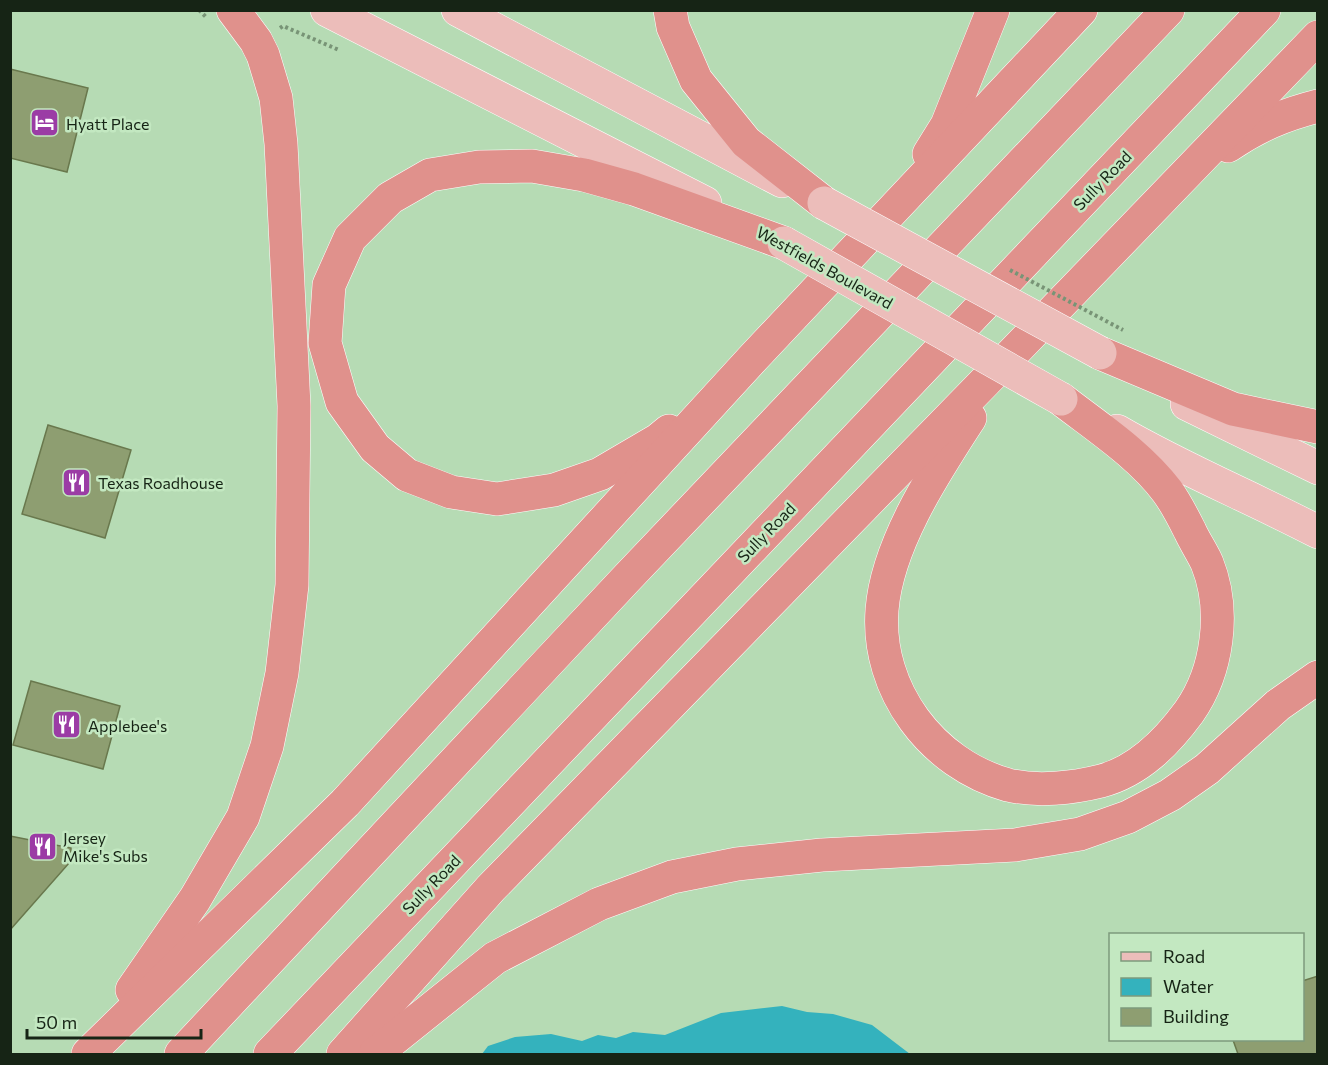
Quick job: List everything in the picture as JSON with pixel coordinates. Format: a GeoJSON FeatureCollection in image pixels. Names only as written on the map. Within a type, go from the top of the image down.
{"type":"FeatureCollection","features":[{"type":"Feature","properties":{"kind":"highway"},"geometry":{"type":"LineString","coordinates":[[670,10],[673,27],[696,80],[746,142],[824,203]]}},
{"type":"Feature","properties":{"kind":"highway"},"geometry":{"type":"LineString","coordinates":[[899,203],[947,125],[993,10]]}},
{"type":"Feature","properties":{"kind":"highway"},"geometry":{"type":"LineString","coordinates":[[88,1054],[345,803],[754,357],[1081,10]]}},
{"type":"Feature","properties":{"kind":"highway"},"geometry":{"type":"LineString","coordinates":[[181,1054],[627,578],[1168,10]]}},
{"type":"Feature","properties":{"kind":"highway","name":"Sully Road"},"geometry":{"type":"LineString","coordinates":[[270,1054],[1264,10]]}},
{"type":"Feature","properties":{"kind":"highway"},"geometry":{"type":"LineString","coordinates":[[81,1054],[138,982],[195,899],[243,817],[267,747],[282,673],[292,585],[294,406],[281,144],[276,98],[256,40],[222,17]]}},
{"type":"Feature","properties":{"kind":"highway"},"geometry":{"type":"LineString","coordinates":[[344,1054],[491,888],[1009,357],[1317,37]]}},
{"type":"Feature","properties":{"kind":"highway"},"geometry":{"type":"LineString","coordinates":[[1157,204],[1217,154],[1252,130],[1276,119],[1317,106]]}},
{"type":"Feature","properties":{"kind":"highway"},"geometry":{"type":"LineString","coordinates":[[754,357],[658,440],[600,474],[554,490],[497,499],[451,492],[407,475],[375,448],[342,402],[325,343],[329,285],[350,238],[390,198],[430,175],[479,166],[532,166],[584,174],[634,189],[784,243]]}},
{"type":"Feature","properties":{"kind":"highway"},"geometry":{"type":"LineString","coordinates":[[1100,353],[1233,409],[1317,427]]}},
{"type":"Feature","properties":{"kind":"highway"},"geometry":{"type":"LineString","coordinates":[[1009,357],[946,453],[923,493],[900,541],[882,610],[883,639],[889,669],[898,694],[911,718],[927,737],[946,753],[987,777],[1010,785],[1029,788],[1102,781],[1148,758],[1174,732],[1194,705],[1204,687],[1212,663],[1216,640],[1218,611],[1215,589],[1207,564],[1180,510],[1166,489],[1136,458],[1061,399]]}},
{"type":"Feature","properties":{"kind":"highway"},"geometry":{"type":"LineString","coordinates":[[375,1054],[495,958],[599,904],[672,877],[737,864],[822,855],[1015,845],[1080,834],[1128,817],[1170,795],[1208,769],[1278,705],[1317,677]]}},
{"type":"Feature","properties":{"kind":"main road","name":"Westfields Boulevard"},"geometry":{"type":"LineString","coordinates":[[327,10],[784,243],[1159,455],[1258,501],[1317,532]]}},
{"type":"Feature","properties":{"kind":"main road"},"geometry":{"type":"LineString","coordinates":[[458,10],[824,203],[1100,353],[1196,409],[1317,468]]}},
{"type":"Feature","properties":{"kind":"path"},"geometry":{"type":"LineString","coordinates":[[199,10],[222,17]]}},
{"type":"Feature","properties":{"kind":"path"},"geometry":{"type":"LineString","coordinates":[[256,40],[283,26],[342,52]]}},
{"type":"Feature","properties":{"kind":"water"},"geometry":{"type":"Polygon","coordinates":[[[782,1006],[807,1012],[833,1014],[872,1025],[910,1054],[482,1054],[488,1046],[515,1037],[551,1034],[582,1041],[598,1035],[616,1038],[633,1032],[665,1035],[721,1013],[782,1006]]]}},
{"type":"Feature","properties":{"kind":"building","name":"Hyatt Place"},"geometry":{"type":"Polygon","coordinates":[[[10,69],[88,88],[67,172],[10,158],[10,69]]]}},
{"type":"Feature","properties":{"kind":"building","name":"Texas Roadhouse"},"geometry":{"type":"Polygon","coordinates":[[[48,425],[131,450],[105,538],[22,514],[48,425]]]}},
{"type":"Feature","properties":{"kind":"building","name":"Applebee's"},"geometry":{"type":"Polygon","coordinates":[[[31,681],[120,706],[103,769],[13,745],[31,681]]]}},
{"type":"Feature","properties":{"kind":"building"},"geometry":{"type":"Polygon","coordinates":[[[10,836],[71,848],[70,862],[10,930],[10,836]]]}},
{"type":"Feature","properties":{"kind":"building"},"geometry":{"type":"Polygon","coordinates":[[[1318,976],[1318,1054],[1238,1054],[1233,1041],[1304,1041],[1304,980],[1318,976]]]}},
{"type":"Feature","properties":{"kind":"place","name":"Hyatt Place"},"geometry":{"type":"Point","coordinates":[45,123]}},
{"type":"Feature","properties":{"kind":"place","name":"Texas Roadhouse"},"geometry":{"type":"Point","coordinates":[77,482]}},
{"type":"Feature","properties":{"kind":"place","name":"Applebee's"},"geometry":{"type":"Point","coordinates":[67,725]}},
{"type":"Feature","properties":{"kind":"place","name":"Jersey Mike's Subs"},"geometry":{"type":"Point","coordinates":[42,846]}}]}
